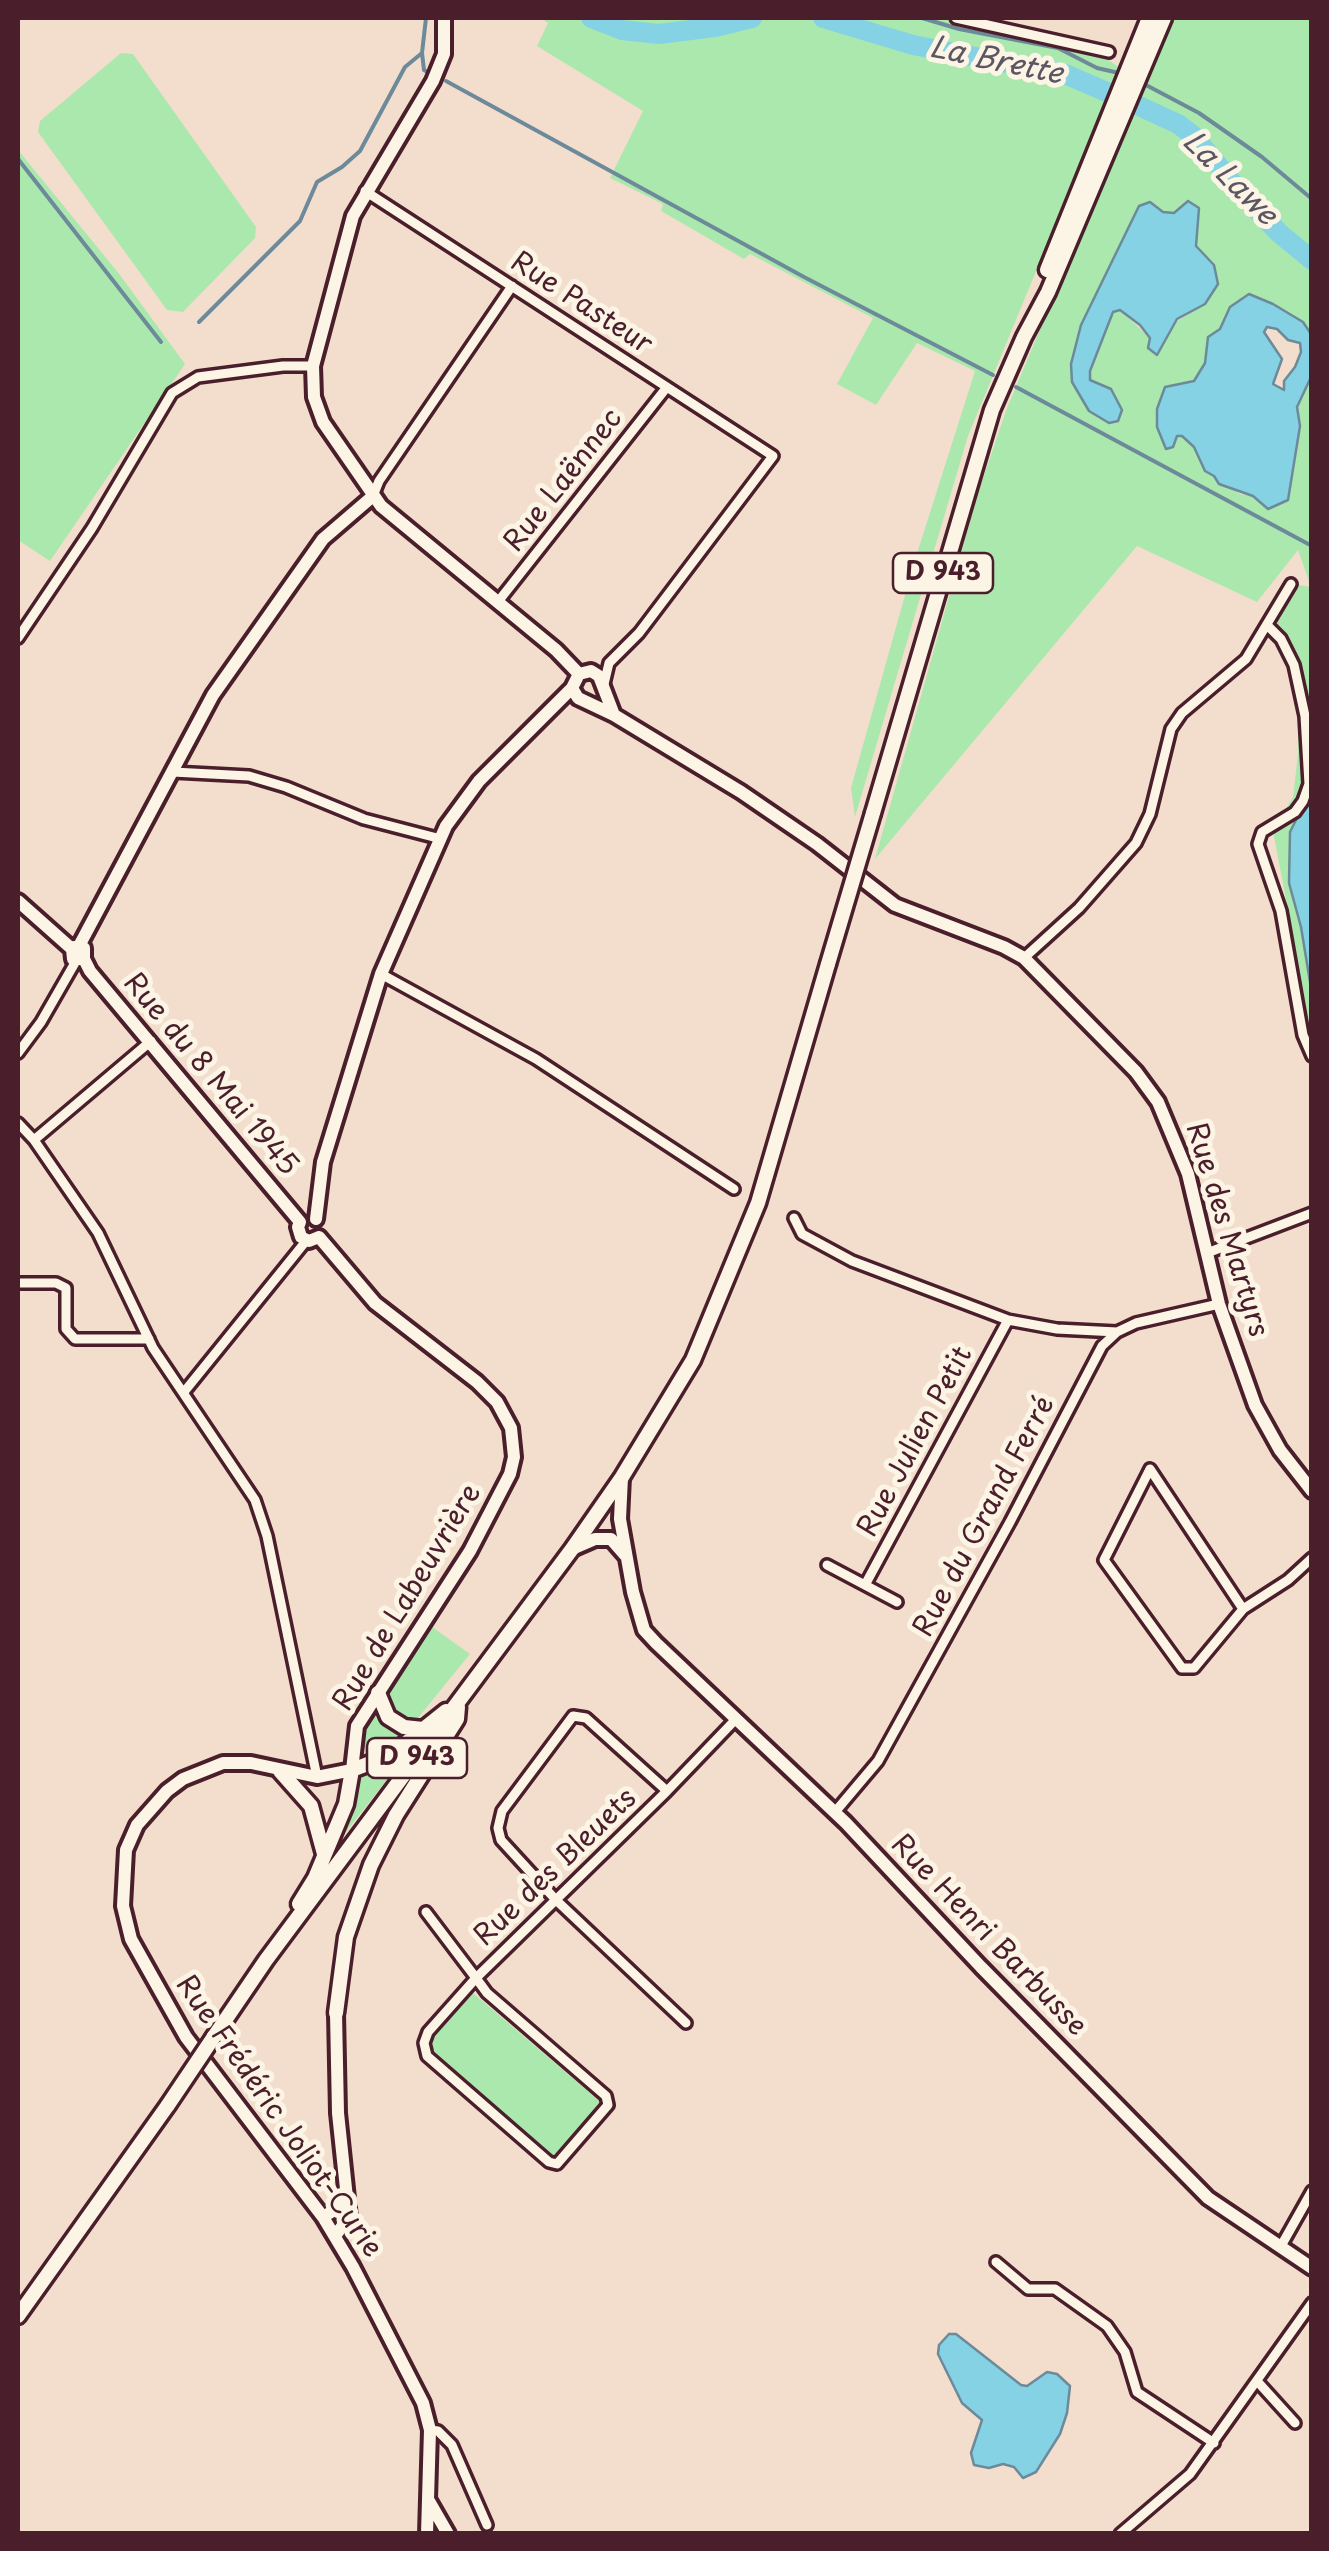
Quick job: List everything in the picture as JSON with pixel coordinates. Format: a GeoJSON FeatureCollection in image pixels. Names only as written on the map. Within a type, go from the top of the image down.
{"type":"FeatureCollection","features":[{"type":"Feature","properties":{"kind":"main road","name":"D 943"},"geometry":{"type":"LineString","coordinates":[[18,2316],[266,1960],[572,1548],[622,1477],[693,1360],[758,1203],[979,448],[1150,18]]}},
{"type":"Feature","properties":{"kind":"main road","name":"D 943"},"geometry":{"type":"LineString","coordinates":[[1024,337],[1048,292],[1164,18]]}},
{"type":"Feature","properties":{"kind":"main road"},"geometry":{"type":"LineString","coordinates":[[378,1694],[388,1717],[404,1727],[423,1729]]}},
{"type":"Feature","properties":{"kind":"main road"},"geometry":{"type":"LineString","coordinates":[[266,1960],[315,1878],[346,1804],[352,1770],[391,1755],[459,1702]]}},
{"type":"Feature","properties":{"kind":"main road"},"geometry":{"type":"LineString","coordinates":[[336,2013],[346,1937],[357,1899],[396,1815],[458,1719],[459,1702]]}},
{"type":"Feature","properties":{"kind":"main road"},"geometry":{"type":"LineString","coordinates":[[280,1770],[310,1806],[324,1854]]}},
{"type":"Feature","properties":{"kind":"street"},"geometry":{"type":"LineString","coordinates":[[444,18],[444,54],[433,80],[365,192],[348,231],[313,366],[314,396],[323,422],[373,496],[424,543],[556,650],[585,673],[599,676],[614,714]]}},
{"type":"Feature","properties":{"kind":"street"},"geometry":{"type":"LineString","coordinates":[[956,18],[1108,52]]}},
{"type":"Feature","properties":{"kind":"street","name":"Rue Pasteur"},"geometry":{"type":"LineString","coordinates":[[365,192],[773,456],[645,626],[609,663]]}},
{"type":"Feature","properties":{"kind":"street"},"geometry":{"type":"LineString","coordinates":[[18,1052],[41,1022],[213,695],[324,539],[373,496],[379,480],[512,286]]}},
{"type":"Feature","properties":{"kind":"street"},"geometry":{"type":"LineString","coordinates":[[18,638],[92,528],[172,394],[198,377],[313,366]]}},
{"type":"Feature","properties":{"kind":"street","name":"Rue Laënnec"},"geometry":{"type":"LineString","coordinates":[[497,603],[667,387]]}},
{"type":"Feature","properties":{"kind":"street"},"geometry":{"type":"LineString","coordinates":[[1024,958],[1080,908],[1136,843],[1150,814],[1171,729],[1182,713],[1246,659],[1291,584]]}},
{"type":"Feature","properties":{"kind":"street"},"geometry":{"type":"LineString","coordinates":[[1268,626],[1281,639],[1294,664],[1305,716],[1308,784],[1304,801],[1262,832],[1258,844],[1281,911],[1303,1035],[1312,1056]]}},
{"type":"Feature","properties":{"kind":"street"},"geometry":{"type":"LineString","coordinates":[[316,1218],[323,1162],[381,974],[453,815],[479,781],[553,710],[585,673],[609,663]]}},
{"type":"Feature","properties":{"kind":"street"},"geometry":{"type":"LineString","coordinates":[[553,710],[598,699],[609,663]]}},
{"type":"Feature","properties":{"kind":"street"},"geometry":{"type":"LineString","coordinates":[[572,688],[586,702]]}},
{"type":"Feature","properties":{"kind":"street","name":"Rue des Martyrs"},"geometry":{"type":"LineString","coordinates":[[586,702],[614,714],[800,832],[894,904],[1024,958],[1099,1033],[1152,1092],[1188,1174],[1219,1304],[1267,1428],[1312,1491]]}},
{"type":"Feature","properties":{"kind":"street"},"geometry":{"type":"LineString","coordinates":[[173,772],[249,776],[364,818],[441,838]]}},
{"type":"Feature","properties":{"kind":"street","name":"Rue du 8 Mai 1945"},"geometry":{"type":"LineString","coordinates":[[18,901],[78,954],[300,1222]]}},
{"type":"Feature","properties":{"kind":"street"},"geometry":{"type":"LineString","coordinates":[[381,974],[536,1059],[734,1189]]}},
{"type":"Feature","properties":{"kind":"street"},"geometry":{"type":"LineString","coordinates":[[34,1140],[151,1041]]}},
{"type":"Feature","properties":{"kind":"street"},"geometry":{"type":"LineString","coordinates":[[18,1123],[98,1233],[150,1339],[255,1500],[267,1536],[317,1776]]}},
{"type":"Feature","properties":{"kind":"street"},"geometry":{"type":"LineString","coordinates":[[1208,1253],[1312,1213]]}},
{"type":"Feature","properties":{"kind":"street"},"geometry":{"type":"LineString","coordinates":[[184,1392],[312,1239],[322,1225],[316,1218],[308,1217],[300,1222],[298,1232],[312,1239]]}},
{"type":"Feature","properties":{"kind":"street"},"geometry":{"type":"LineString","coordinates":[[794,1218],[802,1234],[852,1261],[1008,1320],[1057,1329],[1117,1332],[1136,1323],[1219,1304]]}},
{"type":"Feature","properties":{"kind":"street","name":"Rue de Labeuvrière"},"geometry":{"type":"LineString","coordinates":[[312,1239],[375,1303],[478,1382],[497,1402],[511,1428],[514,1457],[510,1474],[470,1551],[357,1726],[352,1770]]}},
{"type":"Feature","properties":{"kind":"street"},"geometry":{"type":"LineString","coordinates":[[18,1283],[56,1283],[66,1288],[66,1329],[75,1338],[150,1339]]}},
{"type":"Feature","properties":{"kind":"street","name":"Rue Julien Petit"},"geometry":{"type":"LineString","coordinates":[[865,1585],[1008,1320]]}},
{"type":"Feature","properties":{"kind":"street","name":"Rue du Grand Ferré"},"geometry":{"type":"LineString","coordinates":[[835,1812],[878,1761],[1102,1346],[1117,1332]]}},
{"type":"Feature","properties":{"kind":"street"},"geometry":{"type":"LineString","coordinates":[[1242,1609],[1150,1469],[1104,1560],[1182,1668],[1194,1668],[1242,1609],[1288,1580],[1312,1558]]}},
{"type":"Feature","properties":{"kind":"street"},"geometry":{"type":"LineString","coordinates":[[622,1477],[620,1519],[626,1556]]}},
{"type":"Feature","properties":{"kind":"street"},"geometry":{"type":"LineString","coordinates":[[572,1548],[595,1539],[611,1539],[626,1556]]}},
{"type":"Feature","properties":{"kind":"street","name":"Rue Henri Barbusse"},"geometry":{"type":"LineString","coordinates":[[626,1556],[644,1630],[656,1643],[835,1812],[980,1967],[1208,2198],[1312,2268]]}},
{"type":"Feature","properties":{"kind":"street"},"geometry":{"type":"LineString","coordinates":[[827,1565],[897,1602]]}},
{"type":"Feature","properties":{"kind":"street"},"geometry":{"type":"LineString","coordinates":[[667,1791],[586,1718],[573,1716],[502,1810],[498,1828],[501,1840],[556,1900],[686,2023]]}},
{"type":"Feature","properties":{"kind":"street","name":"Rue des Bleuets"},"geometry":{"type":"LineString","coordinates":[[476,1978],[736,1720]]}},
{"type":"Feature","properties":{"kind":"street","name":"Rue Frédéric Joliot-Curie"},"geometry":{"type":"LineString","coordinates":[[352,1770],[317,1776],[252,1763],[223,1763],[200,1770],[167,1791],[138,1825],[126,1850],[123,1906],[131,1939],[186,2038],[322,2217],[354,2268],[423,2403],[430,2430],[428,2534]]}},
{"type":"Feature","properties":{"kind":"street"},"geometry":{"type":"LineString","coordinates":[[426,1912],[476,1978],[487,1993],[608,2100],[608,2105],[557,2164],[549,2162],[424,2050],[428,2032],[476,1978]]}},
{"type":"Feature","properties":{"kind":"street"},"geometry":{"type":"LineString","coordinates":[[336,2013],[338,2101],[354,2268]]}},
{"type":"Feature","properties":{"kind":"street"},"geometry":{"type":"LineString","coordinates":[[1287,2249],[1312,2191]]}},
{"type":"Feature","properties":{"kind":"street"},"geometry":{"type":"LineString","coordinates":[[322,2217],[336,2209],[345,2193]]}},
{"type":"Feature","properties":{"kind":"street"},"geometry":{"type":"LineString","coordinates":[[334,2236],[349,2217]]}},
{"type":"Feature","properties":{"kind":"street","name":"Rue Henri Barbusse"},"geometry":{"type":"LineString","coordinates":[[1287,2249],[1312,2258]]}},
{"type":"Feature","properties":{"kind":"street"},"geometry":{"type":"LineString","coordinates":[[996,2262],[1028,2289],[1054,2289],[1107,2326],[1125,2352],[1137,2392],[1214,2442]]}},
{"type":"Feature","properties":{"kind":"street"},"geometry":{"type":"LineString","coordinates":[[1120,2534],[1182,2482],[1311,2303]]}},
{"type":"Feature","properties":{"kind":"street"},"geometry":{"type":"LineString","coordinates":[[1256,2382],[1295,2424]]}},
{"type":"Feature","properties":{"kind":"street","name":"Rue Frédéric Joliot-Curie"},"geometry":{"type":"LineString","coordinates":[[430,2430],[438,2431],[452,2444],[487,2524]]}},
{"type":"Feature","properties":{"kind":"street"},"geometry":{"type":"LineString","coordinates":[[428,2501],[447,2534],[436,2534]]}},
{"type":"Feature","properties":{"kind":"green space"},"geometry":{"type":"Polygon","coordinates":[[[541,18],[943,18],[1067,45],[1101,55],[1120,68],[968,436],[855,817],[851,788],[914,563],[975,371],[917,343],[876,405],[837,384],[873,318],[750,254],[744,259],[661,211],[663,204],[610,178],[643,111],[537,46],[548,23],[541,18]]]}},
{"type":"Feature","properties":{"kind":"green space"},"geometry":{"type":"Polygon","coordinates":[[[1171,18],[1311,18],[1311,334],[1303,322],[1249,294],[1230,307],[1219,329],[1208,337],[1205,363],[1194,381],[1165,387],[1177,436],[1182,435],[1194,447],[1205,471],[1240,494],[1253,496],[1293,471],[1300,426],[1297,407],[1311,377],[1312,704],[1308,716],[1312,730],[1312,790],[1290,832],[1289,883],[1311,988],[1311,1032],[1273,831],[1293,797],[1298,700],[1307,683],[1298,683],[1273,616],[1291,584],[1311,587],[1298,550],[1257,602],[1137,546],[875,859],[979,490],[1007,408],[1171,18]],[[1150,202],[1071,364],[1122,410],[1111,390],[1090,380],[1113,312],[1120,310],[1150,338],[1205,304],[1218,284],[1214,265],[1174,213],[1163,212],[1150,202]]]}},
{"type":"Feature","properties":{"kind":"green space"},"geometry":{"type":"Polygon","coordinates":[[[121,53],[133,54],[256,227],[255,238],[183,312],[167,310],[38,132],[40,121],[121,53]]]}},
{"type":"Feature","properties":{"kind":"green space"},"geometry":{"type":"Polygon","coordinates":[[[18,150],[120,275],[185,364],[50,561],[18,540],[18,150]]]}},
{"type":"Feature","properties":{"kind":"green space"},"geometry":{"type":"Polygon","coordinates":[[[428,1624],[470,1654],[418,1718],[403,1722],[391,1715],[387,1701],[391,1685],[428,1624]]]}},
{"type":"Feature","properties":{"kind":"green space"},"geometry":{"type":"Polygon","coordinates":[[[379,1704],[411,1733],[373,1759],[366,1756],[364,1748],[365,1726],[379,1704]]]}},
{"type":"Feature","properties":{"kind":"green space"},"geometry":{"type":"Polygon","coordinates":[[[392,1760],[397,1767],[334,1847],[356,1774],[392,1760]]]}},
{"type":"Feature","properties":{"kind":"green space"},"geometry":{"type":"Polygon","coordinates":[[[473,1993],[603,2104],[555,2160],[431,2051],[431,2040],[473,1993]]]}},
{"type":"Feature","properties":{"kind":"water"},"geometry":{"type":"Polygon","coordinates":[[[1188,201],[1199,208],[1196,246],[1214,265],[1218,284],[1205,304],[1177,319],[1157,355],[1148,348],[1150,338],[1140,325],[1120,310],[1113,312],[1090,371],[1090,380],[1111,389],[1122,410],[1118,421],[1109,423],[1089,411],[1072,382],[1071,364],[1081,325],[1139,206],[1150,202],[1163,212],[1174,213],[1188,201]]]}},
{"type":"Feature","properties":{"kind":"water"},"geometry":{"type":"Polygon","coordinates":[[[1249,294],[1303,322],[1311,334],[1311,377],[1297,407],[1300,426],[1288,500],[1268,509],[1253,496],[1219,484],[1205,471],[1194,447],[1182,436],[1177,436],[1173,447],[1166,449],[1157,427],[1157,409],[1165,387],[1194,381],[1205,363],[1208,337],[1220,329],[1230,307],[1249,294]],[[1267,327],[1264,332],[1282,359],[1273,384],[1284,390],[1284,381],[1301,352],[1300,343],[1288,340],[1277,329],[1267,327]]]}},
{"type":"Feature","properties":{"kind":"water"},"geometry":{"type":"Polygon","coordinates":[[[1311,790],[1311,988],[1289,883],[1290,832],[1311,790]]]}},
{"type":"Feature","properties":{"kind":"water"},"geometry":{"type":"Polygon","coordinates":[[[949,2334],[956,2334],[1021,2385],[1027,2386],[1047,2372],[1057,2374],[1070,2386],[1060,2434],[1036,2472],[1023,2478],[1014,2467],[1003,2464],[989,2468],[974,2465],[971,2453],[982,2420],[962,2403],[938,2354],[939,2345],[949,2334]]]}},
{"type":"Feature","properties":{"kind":"waterway"},"geometry":{"type":"LineString","coordinates":[[426,18],[422,53],[424,70],[431,74]]}},
{"type":"Feature","properties":{"kind":"waterway","name":"La Brette"},"geometry":{"type":"LineString","coordinates":[[591,18],[622,30],[659,34],[752,18]]}},
{"type":"Feature","properties":{"kind":"waterway","name":"La Brette"},"geometry":{"type":"LineString","coordinates":[[823,18],[913,45],[1065,74],[1109,93]]}},
{"type":"Feature","properties":{"kind":"waterway"},"geometry":{"type":"LineString","coordinates":[[922,18],[1058,48],[1097,68],[1119,73]]}},
{"type":"Feature","properties":{"kind":"waterway"},"geometry":{"type":"LineString","coordinates":[[199,322],[300,221],[317,182],[360,151],[405,67],[422,53]]}},
{"type":"Feature","properties":{"kind":"waterway"},"geometry":{"type":"LineString","coordinates":[[446,81],[804,277],[993,375]]}},
{"type":"Feature","properties":{"kind":"waterway"},"geometry":{"type":"LineString","coordinates":[[1146,85],[1199,113],[1262,157],[1312,199]]}},
{"type":"Feature","properties":{"kind":"waterway","name":"La Lawe"},"geometry":{"type":"LineString","coordinates":[[1139,106],[1194,136],[1279,233],[1312,260]]}},
{"type":"Feature","properties":{"kind":"waterway"},"geometry":{"type":"LineString","coordinates":[[18,159],[161,342]]}},
{"type":"Feature","properties":{"kind":"waterway"},"geometry":{"type":"LineString","coordinates":[[1016,387],[1312,546]]}}]}
